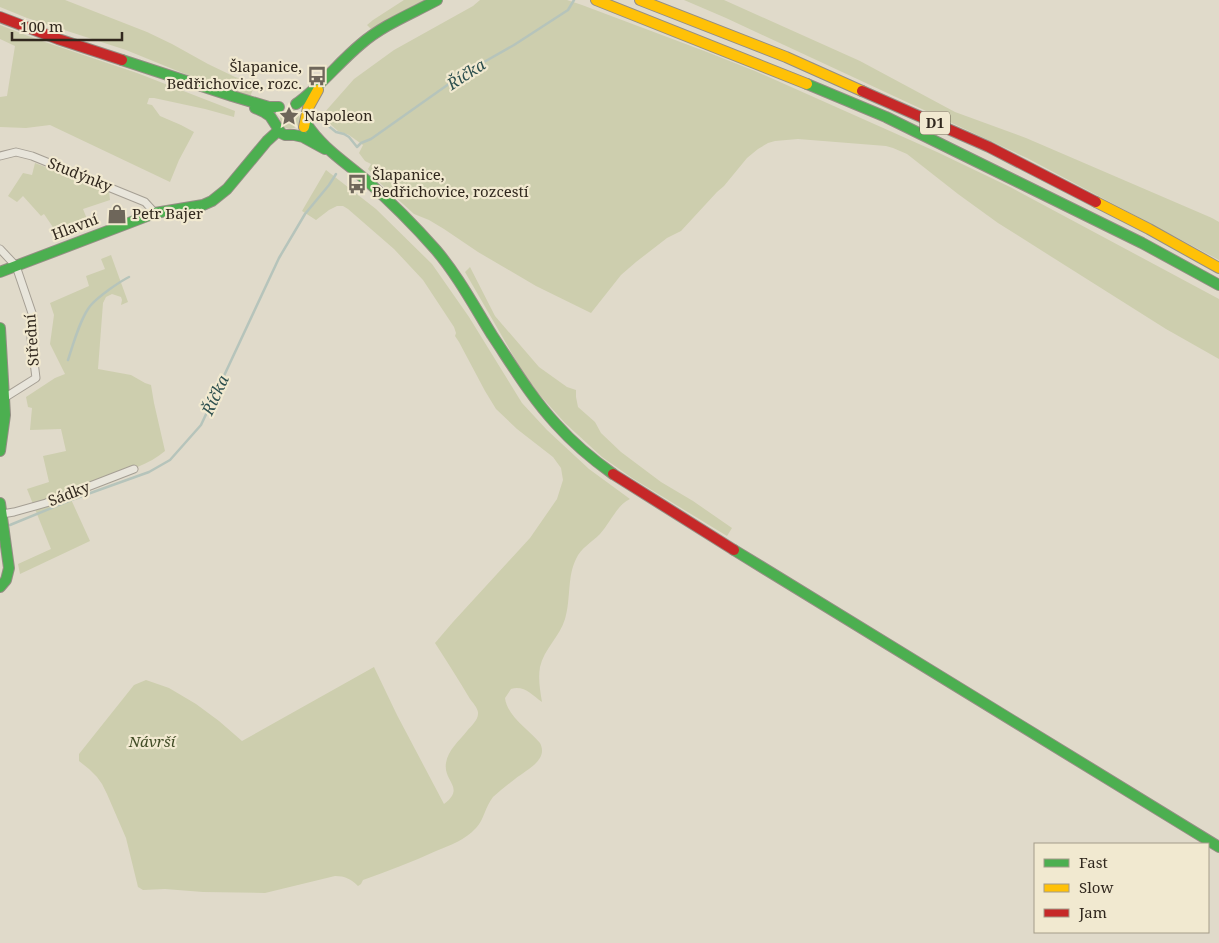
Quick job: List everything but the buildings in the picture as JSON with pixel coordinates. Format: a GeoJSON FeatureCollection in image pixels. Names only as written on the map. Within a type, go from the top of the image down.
{"type":"FeatureCollection","features":[{"type":"Feature","properties":{"kind":"main road"},"geometry":{"type":"LineString","coordinates":[[296,104],[324,81],[363,42],[437,0]]}},
{"type":"Feature","properties":{"kind":"main road","name":"D1"},"geometry":{"type":"LineString","coordinates":[[596,0],[780,72],[886,117],[1142,243],[1219,285]]}},
{"type":"Feature","properties":{"kind":"main road","name":"D1"},"geometry":{"type":"LineString","coordinates":[[640,0],[786,57],[989,147],[1150,229],[1219,268]]}},
{"type":"Feature","properties":{"kind":"main road"},"geometry":{"type":"LineString","coordinates":[[0,17],[58,39],[232,96],[279,107]]}},
{"type":"Feature","properties":{"kind":"main road"},"geometry":{"type":"LineString","coordinates":[[232,96],[267,113],[278,131],[289,136],[295,135],[304,128],[308,108],[324,81]]}},
{"type":"Feature","properties":{"kind":"main road"},"geometry":{"type":"LineString","coordinates":[[273,120],[279,107],[287,103],[296,104],[304,111],[309,128],[332,153],[394,206],[437,251],[458,279],[500,347],[547,414],[564,432],[604,467],[620,479],[1219,847]]}},
{"type":"Feature","properties":{"kind":"main road","name":"Hlavní"},"geometry":{"type":"LineString","coordinates":[[0,272],[155,213],[203,205],[212,201],[227,189],[267,141],[278,131]]}},
{"type":"Feature","properties":{"kind":"main road"},"geometry":{"type":"LineString","coordinates":[[295,135],[332,153]]}},
{"type":"Feature","properties":{"kind":"main road"},"geometry":{"type":"LineString","coordinates":[[0,328],[2,400],[5,415],[0,451]]}},
{"type":"Feature","properties":{"kind":"main road"},"geometry":{"type":"LineString","coordinates":[[0,587],[8,577],[9,571],[1,508]]}},
{"type":"Feature","properties":{"kind":"street","name":"Studýnky"},"geometry":{"type":"LineString","coordinates":[[0,156],[16,152],[32,156],[145,202],[155,213]]}},
{"type":"Feature","properties":{"kind":"street"},"geometry":{"type":"LineString","coordinates":[[0,249],[16,266]]}},
{"type":"Feature","properties":{"kind":"street","name":"Střední"},"geometry":{"type":"LineString","coordinates":[[2,400],[36,378],[31,338],[33,316],[16,266]]}},
{"type":"Feature","properties":{"kind":"street","name":"Sádky"},"geometry":{"type":"LineString","coordinates":[[1,508],[14,512],[46,503],[134,469]]}},
{"type":"Feature","properties":{"kind":"green space"},"geometry":{"type":"Polygon","coordinates":[[[0,0],[65,0],[147,32],[235,77],[255,84],[250,97],[212,85],[126,50],[27,18],[0,7],[0,0]]]}},
{"type":"Feature","properties":{"kind":"green space"},"geometry":{"type":"Polygon","coordinates":[[[404,0],[425,0],[371,29],[367,25],[373,20],[404,0]]]}},
{"type":"Feature","properties":{"kind":"green space"},"geometry":{"type":"Polygon","coordinates":[[[480,0],[567,0],[582,5],[755,71],[937,152],[1010,187],[1219,299],[1219,359],[1166,329],[998,223],[907,154],[886,146],[798,139],[768,143],[747,158],[724,186],[681,231],[667,238],[621,275],[591,313],[536,286],[478,252],[429,220],[414,214],[381,184],[368,169],[371,164],[365,161],[359,153],[363,145],[349,135],[338,131],[328,122],[324,113],[354,79],[394,50],[473,6],[480,0]]]}},
{"type":"Feature","properties":{"kind":"green space"},"geometry":{"type":"Polygon","coordinates":[[[684,0],[724,0],[860,61],[955,112],[1026,138],[1212,218],[1219,222],[1219,260],[1027,158],[684,0]]]}},
{"type":"Feature","properties":{"kind":"green space"},"geometry":{"type":"Polygon","coordinates":[[[0,25],[137,73],[235,111],[234,117],[149,98],[147,104],[152,105],[160,116],[194,132],[170,182],[50,125],[26,128],[0,127],[0,97],[7,96],[15,46],[0,39],[0,25]]]}},
{"type":"Feature","properties":{"kind":"green space"},"geometry":{"type":"Polygon","coordinates":[[[286,109],[294,109],[300,115],[300,123],[294,129],[286,129],[280,123],[280,115],[286,109]]]}},
{"type":"Feature","properties":{"kind":"green space"},"geometry":{"type":"Polygon","coordinates":[[[35,163],[109,191],[110,200],[83,209],[87,219],[79,222],[82,231],[61,239],[44,214],[41,216],[23,196],[17,202],[8,196],[23,173],[32,175],[35,163]]]}},
{"type":"Feature","properties":{"kind":"green space","name":"Návrší"},"geometry":{"type":"Polygon","coordinates":[[[326,170],[376,209],[432,264],[469,317],[522,403],[547,430],[589,469],[630,499],[621,505],[600,534],[584,548],[576,559],[571,573],[568,604],[563,625],[545,654],[540,667],[539,680],[542,702],[528,691],[520,688],[511,689],[505,698],[510,711],[540,743],[541,755],[535,764],[493,797],[479,825],[472,832],[452,844],[409,863],[363,880],[358,886],[348,878],[335,876],[265,893],[165,889],[143,890],[138,887],[126,838],[107,794],[97,777],[79,761],[79,754],[134,685],[146,680],[169,688],[196,704],[242,741],[374,667],[444,804],[450,798],[454,789],[446,770],[447,758],[454,746],[476,720],[478,712],[435,643],[530,538],[557,499],[563,480],[561,468],[553,457],[517,429],[496,409],[455,336],[454,327],[423,280],[394,249],[343,206],[337,206],[329,210],[316,220],[302,211],[326,170]]]}},
{"type":"Feature","properties":{"kind":"green space"},"geometry":{"type":"Polygon","coordinates":[[[111,255],[128,302],[121,305],[121,297],[112,294],[106,297],[103,303],[98,369],[131,375],[151,385],[165,451],[145,464],[69,495],[90,541],[20,574],[18,564],[51,549],[27,489],[49,482],[43,456],[66,451],[61,429],[30,430],[32,408],[28,407],[26,397],[55,378],[65,374],[50,344],[54,315],[50,303],[89,286],[86,276],[105,269],[101,259],[111,255]]]}},
{"type":"Feature","properties":{"kind":"green space"},"geometry":{"type":"Polygon","coordinates":[[[470,267],[495,316],[539,367],[567,387],[576,390],[578,407],[595,422],[601,433],[621,452],[661,482],[732,528],[727,536],[632,478],[602,457],[565,423],[537,392],[518,364],[465,272],[470,267]]]}},
{"type":"Feature","properties":{"kind":"waterway","name":"Říčka"},"geometry":{"type":"LineString","coordinates":[[318,116],[323,118],[326,124],[336,132],[349,137],[357,147],[453,81],[568,10],[574,0]]}},
{"type":"Feature","properties":{"kind":"waterway","name":"Říčka"},"geometry":{"type":"LineString","coordinates":[[10,525],[71,500],[149,472],[170,460],[201,425],[279,258],[305,214],[336,174]]}},
{"type":"Feature","properties":{"kind":"waterway"},"geometry":{"type":"LineString","coordinates":[[68,360],[87,310],[95,301],[129,277]]}},
{"type":"Feature","properties":{"kind":"traffic: fast"},"geometry":{"type":"LineString","coordinates":[[296,104],[370,37],[388,25],[437,0]]}},
{"type":"Feature","properties":{"kind":"traffic: fast"},"geometry":{"type":"LineString","coordinates":[[122,60],[232,96],[269,107],[279,107]]}},
{"type":"Feature","properties":{"kind":"traffic: fast"},"geometry":{"type":"LineString","coordinates":[[807,84],[886,117],[1142,243],[1219,285]]}},
{"type":"Feature","properties":{"kind":"traffic: fast"},"geometry":{"type":"LineString","coordinates":[[255,108],[270,116],[281,133],[303,137],[325,149]]}},
{"type":"Feature","properties":{"kind":"traffic: fast"},"geometry":{"type":"LineString","coordinates":[[306,123],[326,147],[366,180],[436,250],[459,281],[492,335],[538,403],[569,438],[613,474]]}},
{"type":"Feature","properties":{"kind":"traffic: fast"},"geometry":{"type":"LineString","coordinates":[[0,272],[155,213],[203,205],[212,201],[227,189],[267,141],[278,131]]}},
{"type":"Feature","properties":{"kind":"traffic: fast"},"geometry":{"type":"LineString","coordinates":[[0,328],[5,415],[0,451]]}},
{"type":"Feature","properties":{"kind":"traffic: fast"},"geometry":{"type":"LineString","coordinates":[[0,503],[9,568],[6,580],[0,587]]}},
{"type":"Feature","properties":{"kind":"traffic: fast"},"geometry":{"type":"LineString","coordinates":[[734,550],[1219,847]]}},
{"type":"Feature","properties":{"kind":"traffic: slow"},"geometry":{"type":"LineString","coordinates":[[596,0],[807,84]]}},
{"type":"Feature","properties":{"kind":"traffic: slow"},"geometry":{"type":"LineString","coordinates":[[640,0],[786,57],[862,91]]}},
{"type":"Feature","properties":{"kind":"traffic: slow"},"geometry":{"type":"LineString","coordinates":[[304,127],[308,108],[318,90]]}},
{"type":"Feature","properties":{"kind":"traffic: slow"},"geometry":{"type":"LineString","coordinates":[[1096,202],[1219,268]]}},
{"type":"Feature","properties":{"kind":"traffic: jam"},"geometry":{"type":"LineString","coordinates":[[0,17],[122,60]]}},
{"type":"Feature","properties":{"kind":"traffic: jam"},"geometry":{"type":"LineString","coordinates":[[862,91],[989,147],[1096,202]]}},
{"type":"Feature","properties":{"kind":"traffic: jam"},"geometry":{"type":"LineString","coordinates":[[613,474],[734,550]]}},
{"type":"Feature","properties":{"kind":"place","name":"Šlapanice, Bedřichovice, rozc."},"geometry":{"type":"Point","coordinates":[317,76]}},
{"type":"Feature","properties":{"kind":"place","name":"Napoleon"},"geometry":{"type":"Point","coordinates":[289,116]}},
{"type":"Feature","properties":{"kind":"place","name":"Šlapanice, Bedřichovice, rozcestí"},"geometry":{"type":"Point","coordinates":[357,184]}},
{"type":"Feature","properties":{"kind":"place","name":"Petr Bajer"},"geometry":{"type":"Point","coordinates":[117,214]}}]}
